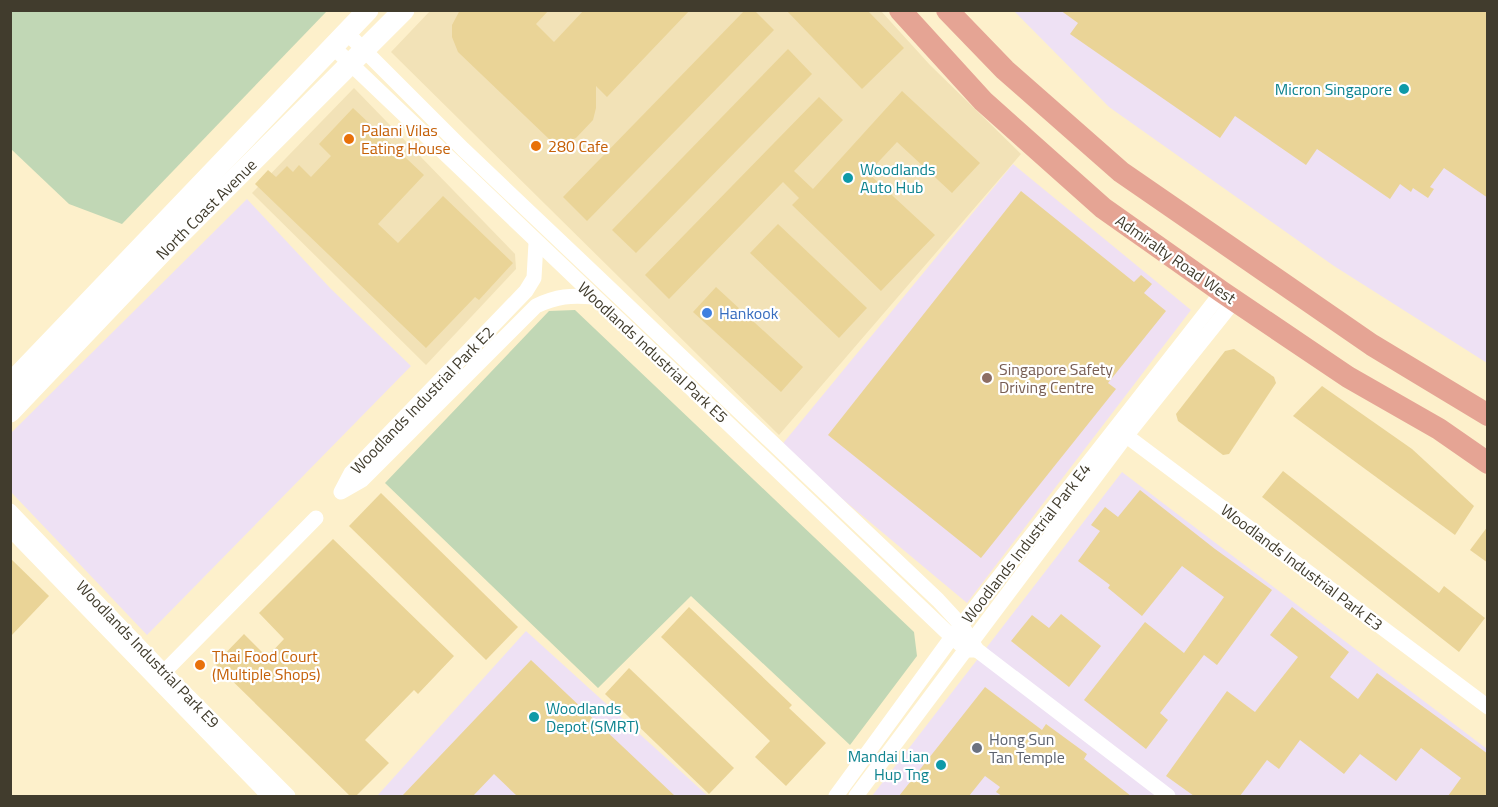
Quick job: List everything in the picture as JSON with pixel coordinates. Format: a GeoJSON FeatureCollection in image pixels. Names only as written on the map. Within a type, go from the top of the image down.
{"type":"FeatureCollection","features":[{"type":"Feature","properties":{"kind":"main road","name":"North Coast Avenue"},"geometry":{"type":"LineString","coordinates":[[10,384],[368,10]]}},
{"type":"Feature","properties":{"kind":"main road","name":"North Coast Avenue"},"geometry":{"type":"LineString","coordinates":[[10,412],[170,244],[404,10]]}},
{"type":"Feature","properties":{"kind":"main road","name":"Admiralty Road West"},"geometry":{"type":"LineString","coordinates":[[900,10],[983,100],[1103,208],[1228,297],[1364,386],[1439,429],[1488,463]]}},
{"type":"Feature","properties":{"kind":"main road"},"geometry":{"type":"LineString","coordinates":[[947,10],[1005,70],[1121,172],[1377,348],[1488,416]]}},
{"type":"Feature","properties":{"kind":"main road"},"geometry":{"type":"LineString","coordinates":[[1364,386],[1377,384],[1386,375],[1387,364],[1377,348]]}},
{"type":"Feature","properties":{"kind":"main road"},"geometry":{"type":"LineString","coordinates":[[1439,429],[1434,416],[1435,408],[1444,397],[1454,396]]}},
{"type":"Feature","properties":{"kind":"street","name":"Woodlands Industrial Park E5"},"geometry":{"type":"LineString","coordinates":[[339,39],[536,243],[973,647],[1168,796]]}},
{"type":"Feature","properties":{"kind":"street","name":"Woodlands Industrial Park E5"},"geometry":{"type":"LineString","coordinates":[[357,57],[463,149],[957,632]]}},
{"type":"Feature","properties":{"kind":"street","name":"Woodlands Industrial Park E2"},"geometry":{"type":"LineString","coordinates":[[536,243],[534,278],[526,291],[351,473],[341,492],[362,480],[536,306],[554,297],[570,295],[594,297]]}},
{"type":"Feature","properties":{"kind":"street","name":"Woodlands Industrial Park E4"},"geometry":{"type":"LineString","coordinates":[[836,796],[857,792],[973,647],[999,607],[1051,537],[1080,485],[1228,297]]}},
{"type":"Feature","properties":{"kind":"street","name":"Woodlands Industrial Park E3"},"geometry":{"type":"LineString","coordinates":[[1120,432],[1488,707]]}},
{"type":"Feature","properties":{"kind":"street","name":"Woodlands Industrial Park E4"},"geometry":{"type":"LineString","coordinates":[[857,792],[878,740],[1038,527],[1080,485]]}},
{"type":"Feature","properties":{"kind":"street","name":"Woodlands Industrial Park E9"},"geometry":{"type":"LineString","coordinates":[[10,511],[164,672],[288,796]]}},
{"type":"Feature","properties":{"kind":"street"},"geometry":{"type":"LineString","coordinates":[[164,672],[316,518]]}},
{"type":"Feature","properties":{"kind":"street"},"geometry":{"type":"LineString","coordinates":[[1038,527],[1051,537]]}},
{"type":"Feature","properties":{"kind":"street","name":"Woodlands Industrial Park E9"},"geometry":{"type":"LineString","coordinates":[[10,529],[269,796]]}},
{"type":"Feature","properties":{"kind":"street"},"geometry":{"type":"LineString","coordinates":[[985,596],[999,607]]}},
{"type":"Feature","properties":{"kind":"street"},"geometry":{"type":"LineString","coordinates":[[926,675],[939,687]]}},
{"type":"Feature","properties":{"kind":"street"},"geometry":{"type":"LineString","coordinates":[[878,740],[891,750]]}},
{"type":"Feature","properties":{"kind":"shaded area"},"geometry":{"type":"Polygon","coordinates":[[[430,11],[881,11],[930,65],[1021,154],[779,435],[391,52],[430,11]]]}},
{"type":"Feature","properties":{"kind":"shaded area"},"geometry":{"type":"Polygon","coordinates":[[[1014,11],[1487,11],[1487,363],[1334,266],[1109,107],[1014,11]]]}},
{"type":"Feature","properties":{"kind":"shaded area"},"geometry":{"type":"Polygon","coordinates":[[[354,88],[515,254],[516,269],[426,365],[252,193],[354,88]]]}},
{"type":"Feature","properties":{"kind":"shaded area","name":"Singapore Safety Driving Centre"},"geometry":{"type":"Polygon","coordinates":[[[1013,164],[1191,310],[967,603],[780,447],[1013,164]]]}},
{"type":"Feature","properties":{"kind":"shaded area"},"geometry":{"type":"Polygon","coordinates":[[[247,199],[331,289],[411,366],[147,635],[11,492],[11,433],[247,199]]]}},
{"type":"Feature","properties":{"kind":"shaded area"},"geometry":{"type":"Polygon","coordinates":[[[1122,472],[1487,749],[1487,796],[872,796],[1122,472]]]}},
{"type":"Feature","properties":{"kind":"shaded area","name":"Woodlands Depot (SMRT)"},"geometry":{"type":"Polygon","coordinates":[[[526,631],[708,796],[377,796],[526,631]]]}},
{"type":"Feature","properties":{"kind":"green space"},"geometry":{"type":"Polygon","coordinates":[[[10,11],[327,11],[122,224],[69,204],[11,149],[10,11]]]}},
{"type":"Feature","properties":{"kind":"green space"},"geometry":{"type":"Polygon","coordinates":[[[575,310],[914,632],[917,656],[850,745],[691,596],[598,688],[385,483],[549,311],[575,310]]]}},
{"type":"Feature","properties":{"kind":"building"},"geometry":{"type":"Polygon","coordinates":[[[460,10],[549,10],[536,24],[554,42],[584,10],[690,10],[607,97],[596,86],[596,108],[593,120],[576,138],[567,142],[549,139],[458,52],[452,37],[452,25],[460,10]]]}},
{"type":"Feature","properties":{"kind":"building"},"geometry":{"type":"Polygon","coordinates":[[[745,10],[754,10],[774,30],[587,221],[563,197],[745,10]]]}},
{"type":"Feature","properties":{"kind":"building"},"geometry":{"type":"Polygon","coordinates":[[[786,10],[867,10],[904,48],[862,89],[786,10]]]}},
{"type":"Feature","properties":{"kind":"building","name":"Micron Singapore"},"geometry":{"type":"Polygon","coordinates":[[[1060,10],[1488,10],[1488,198],[1444,168],[1430,187],[1434,189],[1428,198],[1413,188],[1411,192],[1400,184],[1390,199],[1317,149],[1306,165],[1235,116],[1220,138],[1070,34],[1078,23],[1060,10]]]}},
{"type":"Feature","properties":{"kind":"building"},"geometry":{"type":"Polygon","coordinates":[[[788,49],[812,74],[636,253],[612,230],[788,49]]]}},
{"type":"Feature","properties":{"kind":"building"},"geometry":{"type":"Polygon","coordinates":[[[902,91],[980,163],[952,193],[897,142],[868,173],[935,235],[881,291],[792,205],[799,198],[783,182],[669,299],[645,275],[819,97],[843,120],[794,171],[813,189],[902,91]]]}},
{"type":"Feature","properties":{"kind":"building"},"geometry":{"type":"Polygon","coordinates":[[[353,108],[424,175],[378,224],[398,243],[443,196],[513,263],[479,300],[475,297],[426,348],[255,184],[268,170],[276,177],[287,166],[293,172],[299,165],[311,177],[331,156],[319,144],[353,108]]]}},
{"type":"Feature","properties":{"kind":"building","name":"Singapore Safety Driving Centre"},"geometry":{"type":"Polygon","coordinates":[[[1021,191],[1134,282],[1141,275],[1152,284],[1144,293],[1166,311],[1108,383],[1116,389],[981,558],[828,435],[1021,191]]]}},
{"type":"Feature","properties":{"kind":"building"},"geometry":{"type":"Polygon","coordinates":[[[778,224],[867,308],[839,338],[750,253],[778,224]]]}},
{"type":"Feature","properties":{"kind":"building"},"geometry":{"type":"Polygon","coordinates":[[[716,287],[803,367],[781,392],[693,312],[716,287]]]}},
{"type":"Feature","properties":{"kind":"building"},"geometry":{"type":"Polygon","coordinates":[[[1234,349],[1274,377],[1276,383],[1229,454],[1223,455],[1178,421],[1176,414],[1225,351],[1234,349]]]}},
{"type":"Feature","properties":{"kind":"building"},"geometry":{"type":"Polygon","coordinates":[[[1322,386],[1412,449],[1474,506],[1455,535],[1293,416],[1322,386]]]}},
{"type":"Feature","properties":{"kind":"building"},"geometry":{"type":"Polygon","coordinates":[[[1283,471],[1439,593],[1444,586],[1485,618],[1459,652],[1262,497],[1283,471]]]}},
{"type":"Feature","properties":{"kind":"building"},"geometry":{"type":"Polygon","coordinates":[[[1140,490],[1272,590],[1217,665],[1204,655],[1160,713],[1168,720],[1146,749],[1084,700],[1145,622],[1184,653],[1224,597],[1182,566],[1142,616],[1108,588],[1110,585],[1078,561],[1100,531],[1091,525],[1105,507],[1118,517],[1140,490]]]}},
{"type":"Feature","properties":{"kind":"building"},"geometry":{"type":"Polygon","coordinates":[[[381,493],[518,627],[486,660],[349,526],[381,493]]]}},
{"type":"Feature","properties":{"kind":"building"},"geometry":{"type":"Polygon","coordinates":[[[1488,526],[1488,563],[1470,550],[1488,526]]]}},
{"type":"Feature","properties":{"kind":"building"},"geometry":{"type":"Polygon","coordinates":[[[333,539],[454,656],[418,694],[414,690],[365,740],[389,763],[356,796],[350,796],[215,664],[244,634],[267,657],[284,639],[259,613],[333,539]]]}},
{"type":"Feature","properties":{"kind":"building"},"geometry":{"type":"Polygon","coordinates":[[[10,558],[49,596],[10,637],[10,558]]]}},
{"type":"Feature","properties":{"kind":"building"},"geometry":{"type":"Polygon","coordinates":[[[689,607],[792,705],[789,708],[826,743],[786,786],[755,757],[770,741],[661,637],[689,607]]]}},
{"type":"Feature","properties":{"kind":"building"},"geometry":{"type":"Polygon","coordinates":[[[1292,607],[1349,652],[1330,677],[1358,699],[1377,673],[1488,754],[1488,796],[1448,796],[1461,778],[1421,748],[1396,781],[1360,754],[1344,774],[1300,740],[1279,769],[1267,760],[1240,796],[1194,796],[1166,776],[1227,691],[1255,712],[1298,657],[1270,635],[1292,607]]]}},
{"type":"Feature","properties":{"kind":"building"},"geometry":{"type":"Polygon","coordinates":[[[1061,614],[1101,646],[1069,687],[1011,641],[1032,615],[1049,628],[1061,614]]]}},
{"type":"Feature","properties":{"kind":"building","name":"Woodlands Depot (SMRT)"},"geometry":{"type":"Polygon","coordinates":[[[531,660],[675,796],[517,796],[494,774],[473,796],[402,796],[531,660]]]}},
{"type":"Feature","properties":{"kind":"building"},"geometry":{"type":"Polygon","coordinates":[[[629,668],[734,768],[709,794],[605,694],[629,668]]]}},
{"type":"Feature","properties":{"kind":"building"},"geometry":{"type":"Polygon","coordinates":[[[985,687],[1042,730],[1046,724],[1087,754],[1084,759],[1131,796],[1002,796],[996,792],[1000,787],[985,776],[969,796],[899,796],[985,687]]]}},
{"type":"Feature","properties":{"kind":"place","name":"Micron Singapore"},"geometry":{"type":"Point","coordinates":[1404,89]}},
{"type":"Feature","properties":{"kind":"place","name":"Palani Vilas Eating House"},"geometry":{"type":"Point","coordinates":[349,139]}},
{"type":"Feature","properties":{"kind":"place","name":"280 Cafe"},"geometry":{"type":"Point","coordinates":[536,146]}},
{"type":"Feature","properties":{"kind":"place","name":"Woodlands Auto Hub"},"geometry":{"type":"Point","coordinates":[848,178]}},
{"type":"Feature","properties":{"kind":"place","name":"Hankook"},"geometry":{"type":"Point","coordinates":[707,313]}},
{"type":"Feature","properties":{"kind":"place","name":"Singapore Safety Driving Centre"},"geometry":{"type":"Point","coordinates":[987,378]}},
{"type":"Feature","properties":{"kind":"place","name":"Thai Food Court (Multiple Shops)"},"geometry":{"type":"Point","coordinates":[200,665]}},
{"type":"Feature","properties":{"kind":"place","name":"Woodlands Depot (SMRT)"},"geometry":{"type":"Point","coordinates":[534,717]}},
{"type":"Feature","properties":{"kind":"place","name":"Hong Sun Tan Temple"},"geometry":{"type":"Point","coordinates":[977,748]}},
{"type":"Feature","properties":{"kind":"place","name":"Mandai Lian Hup Tng"},"geometry":{"type":"Point","coordinates":[941,765]}}]}
